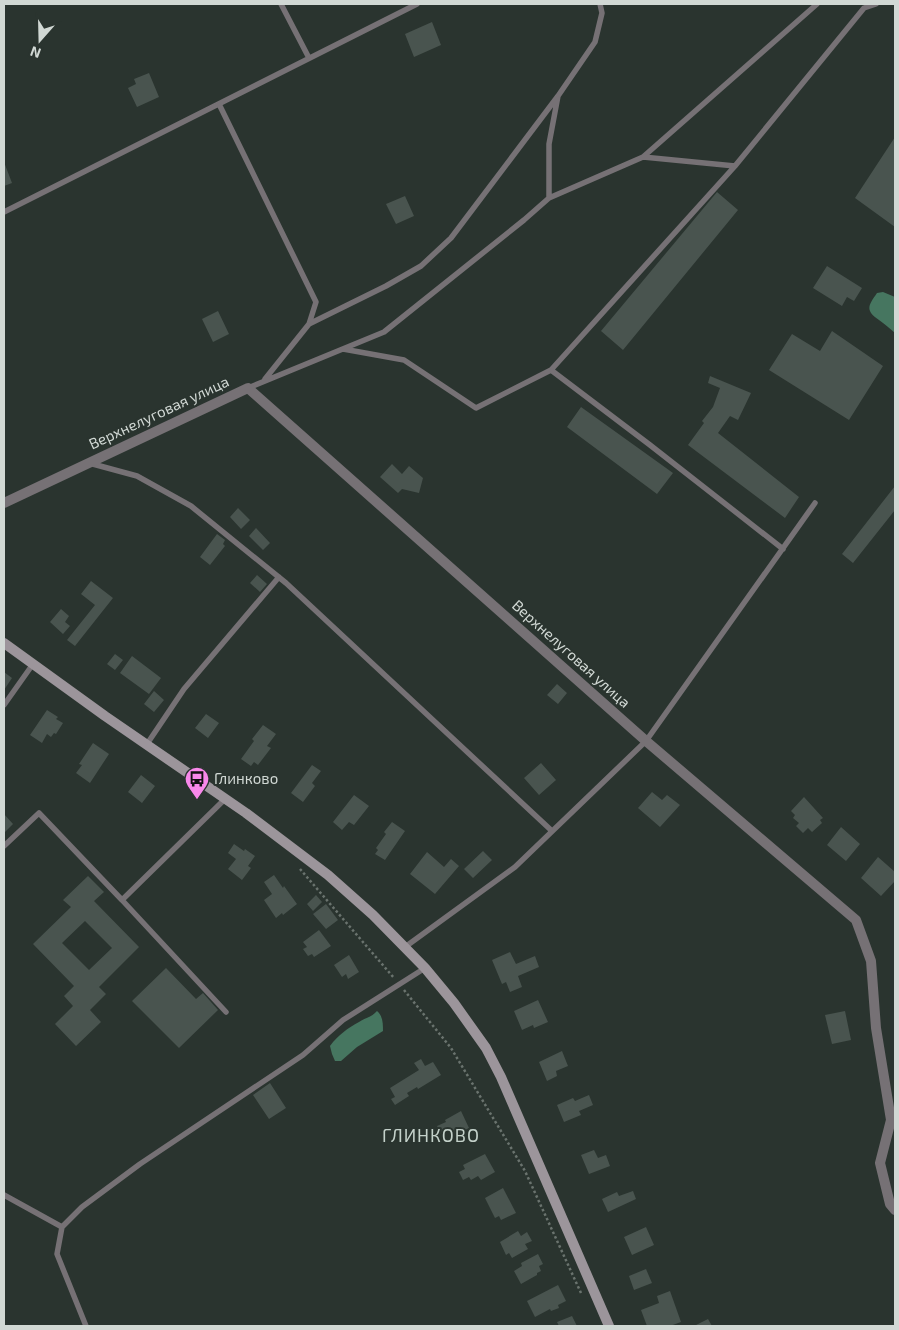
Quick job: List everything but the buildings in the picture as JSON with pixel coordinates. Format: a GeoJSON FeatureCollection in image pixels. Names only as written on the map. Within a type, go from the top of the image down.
{"type":"FeatureCollection","features":[{"type":"Feature","properties":{"kind":"main road"},"geometry":{"type":"LineString","coordinates":[[4,643],[105,716],[246,813],[328,874],[373,915],[425,968],[454,1003],[486,1048],[501,1077],[609,1326]]}},
{"type":"Feature","properties":{"kind":"street","name":"Верхнелуговая улица"},"geometry":{"type":"LineString","coordinates":[[4,503],[248,388],[646,741],[856,920],[871,961],[876,1028],[891,1120],[880,1164],[890,1204],[895,1210]]}},
{"type":"Feature","properties":{"kind":"lane"},"geometry":{"type":"LineString","coordinates":[[281,4],[309,58]]}},
{"type":"Feature","properties":{"kind":"lane"},"geometry":{"type":"LineString","coordinates":[[4,212],[417,4]]}},
{"type":"Feature","properties":{"kind":"lane"},"geometry":{"type":"LineString","coordinates":[[309,324],[386,286],[420,266],[451,238],[558,96],[595,42],[602,13],[600,4]]}},
{"type":"Feature","properties":{"kind":"lane"},"geometry":{"type":"LineString","coordinates":[[248,388],[384,332],[549,198],[643,157],[817,4]]}},
{"type":"Feature","properties":{"kind":"lane"},"geometry":{"type":"LineString","coordinates":[[342,349],[404,360],[476,408],[551,370],[735,166],[864,8],[876,4]]}},
{"type":"Feature","properties":{"kind":"lane"},"geometry":{"type":"LineString","coordinates":[[549,198],[548,144],[558,96]]}},
{"type":"Feature","properties":{"kind":"lane"},"geometry":{"type":"LineString","coordinates":[[219,104],[316,302],[309,324],[264,381]]}},
{"type":"Feature","properties":{"kind":"lane"},"geometry":{"type":"LineString","coordinates":[[643,157],[735,166]]}},
{"type":"Feature","properties":{"kind":"lane"},"geometry":{"type":"LineString","coordinates":[[551,370],[783,549]]}},
{"type":"Feature","properties":{"kind":"lane"},"geometry":{"type":"LineString","coordinates":[[88,463],[137,476],[191,506],[279,577],[552,831]]}},
{"type":"Feature","properties":{"kind":"lane"},"geometry":{"type":"LineString","coordinates":[[405,947],[516,867],[646,741],[815,503]]}},
{"type":"Feature","properties":{"kind":"lane"},"geometry":{"type":"LineString","coordinates":[[146,744],[184,689],[279,577]]}},
{"type":"Feature","properties":{"kind":"lane"},"geometry":{"type":"LineString","coordinates":[[4,705],[34,664]]}},
{"type":"Feature","properties":{"kind":"lane"},"geometry":{"type":"LineString","coordinates":[[122,900],[225,799]]}},
{"type":"Feature","properties":{"kind":"lane"},"geometry":{"type":"LineString","coordinates":[[4,846],[39,813],[226,1012]]}},
{"type":"Feature","properties":{"kind":"lane"},"geometry":{"type":"LineString","coordinates":[[86,1326],[57,1254],[62,1227],[82,1207],[140,1164],[303,1055],[343,1020],[425,968]]}},
{"type":"Feature","properties":{"kind":"lane"},"geometry":{"type":"LineString","coordinates":[[4,1195],[62,1227]]}},
{"type":"Feature","properties":{"kind":"path"},"geometry":{"type":"LineString","coordinates":[[297,865],[451,1048],[525,1171],[585,1300]]}},
{"type":"Feature","properties":{"kind":"shaded area"},"geometry":{"type":"Polygon","coordinates":[[[883,292],[895,297],[895,333],[875,317],[869,308],[877,293],[883,292]]]}},
{"type":"Feature","properties":{"kind":"shaded area"},"geometry":{"type":"Polygon","coordinates":[[[377,1011],[382,1018],[383,1031],[357,1047],[341,1061],[335,1061],[330,1046],[333,1042],[347,1029],[377,1011]]]}},
{"type":"Feature","properties":{"kind":"place","name":"Глинково"},"geometry":{"type":"Point","coordinates":[197,800]}},
{"type":"Feature","properties":{"kind":"district","name":"ГЛИНКОВО"},"geometry":{"type":"Point","coordinates":[431,1136]}}]}
